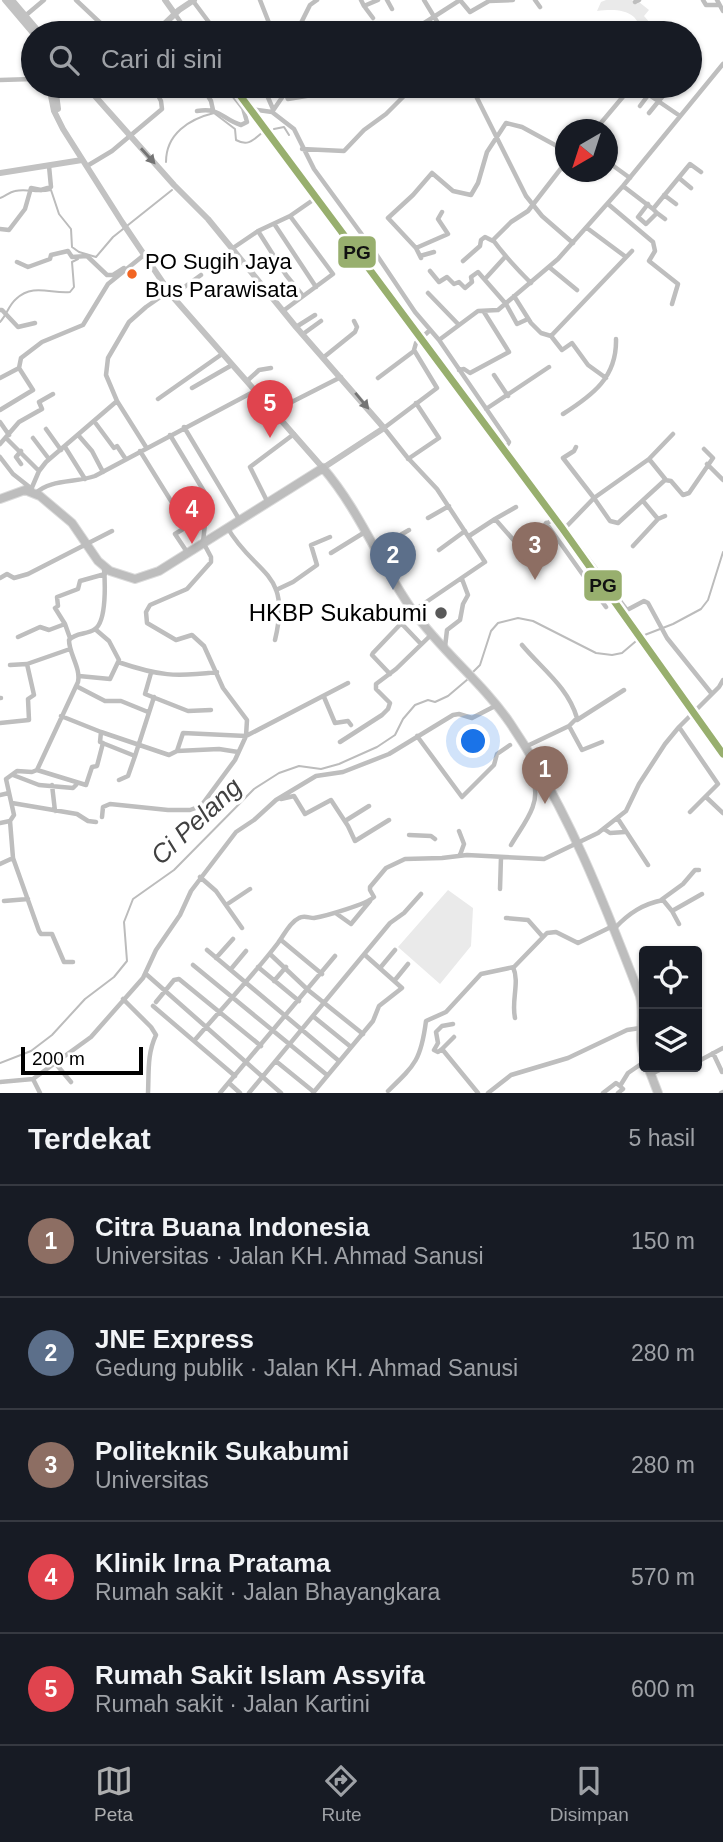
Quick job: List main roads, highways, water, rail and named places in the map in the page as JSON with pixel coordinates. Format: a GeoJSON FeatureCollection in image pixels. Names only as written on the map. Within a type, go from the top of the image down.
{"type":"FeatureCollection","features":[{"type":"Feature","properties":{"kind":"highway"},"geometry":{"type":"LineString","coordinates":[[0,499],[21,491],[33,491],[72,523],[105,571],[135,579],[159,571],[323,468],[366,531],[413,611],[497,705],[541,774],[578,843],[614,928],[640,996],[642,1009]]}},
{"type":"Feature","properties":{"kind":"highway"},"geometry":{"type":"LineString","coordinates":[[650,1072],[658,1093]]}},
{"type":"Feature","properties":{"kind":"main road"},"geometry":{"type":"LineString","coordinates":[[5,0],[13,4],[29,21]]}},
{"type":"Feature","properties":{"kind":"main road"},"geometry":{"type":"LineString","coordinates":[[164,0],[175,14]]}},
{"type":"Feature","properties":{"kind":"main road"},"geometry":{"type":"LineString","coordinates":[[168,21],[183,3],[194,0]]}},
{"type":"Feature","properties":{"kind":"main road"},"geometry":{"type":"LineString","coordinates":[[13,4],[25,21]]}},
{"type":"Feature","properties":{"kind":"main road"},"geometry":{"type":"LineString","coordinates":[[51,98],[54,111],[58,114]]}},
{"type":"Feature","properties":{"kind":"main road"},"geometry":{"type":"LineString","coordinates":[[56,98],[63,129],[171,293],[323,468],[384,428],[296,327],[233,248],[97,98]]}},
{"type":"Feature","properties":{"kind":"main road"},"geometry":{"type":"LineString","coordinates":[[0,173],[84,163]]}},
{"type":"Feature","properties":{"kind":"waterway"},"geometry":{"type":"LineString","coordinates":[[166,162],[170,143],[181,129],[196,119],[214,113],[235,129],[236,140],[241,142],[251,141],[263,132]]}},
{"type":"Feature","properties":{"kind":"waterway"},"geometry":{"type":"LineString","coordinates":[[274,129],[284,127],[289,135]]}},
{"type":"Feature","properties":{"kind":"waterway"},"geometry":{"type":"LineString","coordinates":[[0,198],[15,191],[51,190],[59,214],[71,229],[72,247],[96,257],[113,237],[172,190]]}},
{"type":"Feature","properties":{"kind":"waterway"},"geometry":{"type":"LineString","coordinates":[[0,322],[13,302],[22,294],[36,290],[70,292],[74,287],[72,262],[78,259]]}},
{"type":"Feature","properties":{"kind":"waterway","name":"Ci Pelang"},"geometry":{"type":"LineString","coordinates":[[471,674],[480,665],[491,631],[498,623],[518,618],[533,621],[596,653],[622,653],[642,636],[701,609],[708,600],[723,552]]}},
{"type":"Feature","properties":{"kind":"waterway","name":"Ci Pelang"},"geometry":{"type":"LineString","coordinates":[[0,1063],[31,1051],[52,1035],[85,999],[114,977],[127,961],[124,922],[133,899],[174,870],[254,789],[279,773],[299,766],[321,769],[377,747],[395,735],[403,719],[415,705],[428,700],[435,702],[448,696],[468,679]]}},
{"type":"Feature","properties":{"kind":"place","name":"PO Sugih Jaya Bus Parawisata"},"geometry":{"type":"Point","coordinates":[132,274]}},
{"type":"Feature","properties":{"kind":"place","name":"Rumah Sakit Islam Assyifa"},"geometry":{"type":"Point","coordinates":[270,438]}},
{"type":"Feature","properties":{"kind":"place","name":"Klinik Irna Pratama"},"geometry":{"type":"Point","coordinates":[192,544]}},
{"type":"Feature","properties":{"kind":"place","name":"Politeknik Sukabumi"},"geometry":{"type":"Point","coordinates":[535,580]}},
{"type":"Feature","properties":{"kind":"place","name":"JNE Express"},"geometry":{"type":"Point","coordinates":[393,590]}},
{"type":"Feature","properties":{"kind":"place","name":"HKBP Sukabumi"},"geometry":{"type":"Point","coordinates":[441,613]}},
{"type":"Feature","properties":{"kind":"place","name":"Citra Buana Indonesia"},"geometry":{"type":"Point","coordinates":[545,804]}}]}
